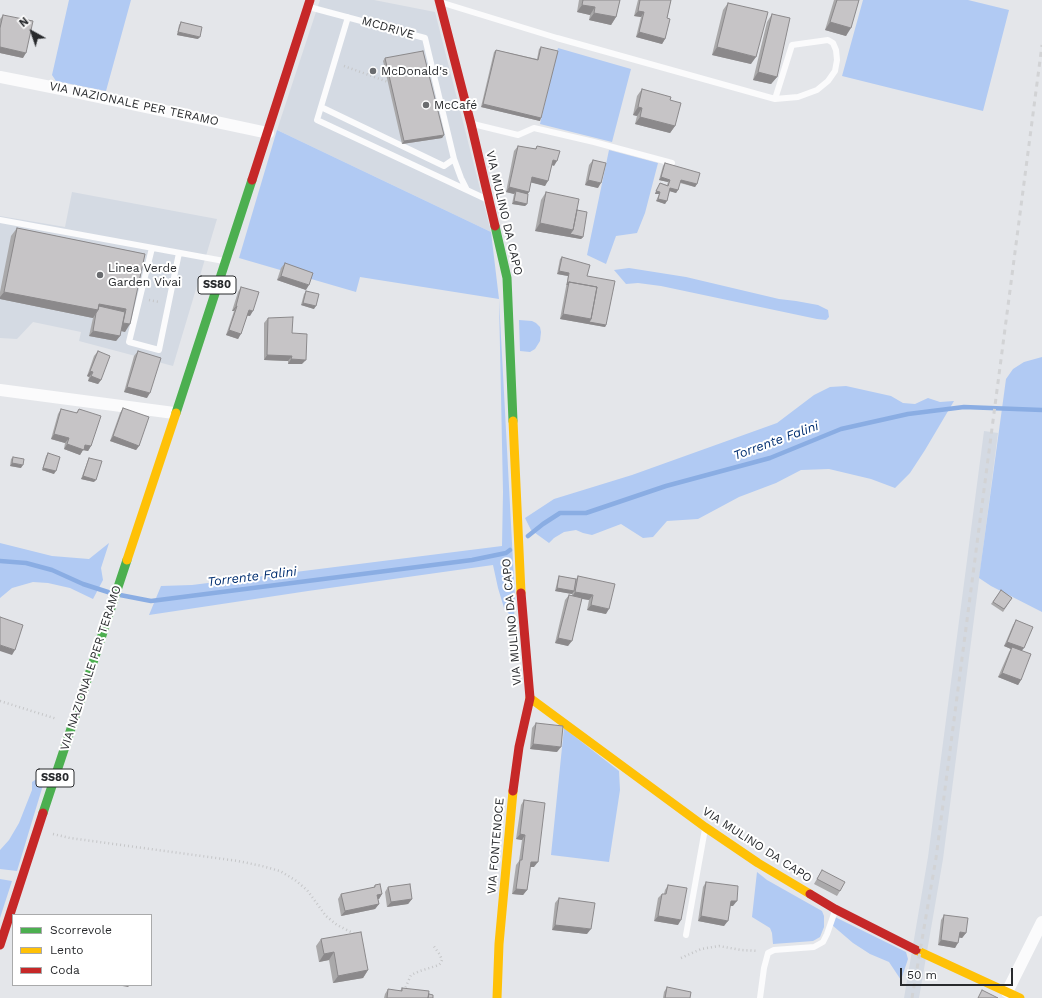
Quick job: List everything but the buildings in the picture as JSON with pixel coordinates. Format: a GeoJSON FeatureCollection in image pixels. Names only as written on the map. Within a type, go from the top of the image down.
{"type":"FeatureCollection","features":[{"type":"Feature","properties":{"kind":"street","name":"VIA MULINO DA CAPO"},"geometry":{"type":"LineString","coordinates":[[439,1],[471,124],[508,278],[519,565],[530,698],[705,827],[758,863],[835,909],[920,952],[1020,998]]}},
{"type":"Feature","properties":{"kind":"street","name":"VIA NAZIONALE PER TERAMO"},"geometry":{"type":"LineString","coordinates":[[0,945],[174,413],[268,133],[309,3]]}},
{"type":"Feature","properties":{"kind":"street","name":"VIA NAZIONALE PER TERAMO"},"geometry":{"type":"LineString","coordinates":[[0,77],[103,97],[268,133]]}},
{"type":"Feature","properties":{"kind":"street"},"geometry":{"type":"LineString","coordinates":[[0,390],[174,413]]}},
{"type":"Feature","properties":{"kind":"street","name":"VIA FONTENOCE"},"geometry":{"type":"LineString","coordinates":[[497,998],[499,944],[510,814],[519,747],[530,698]]}},
{"type":"Feature","properties":{"kind":"street"},"geometry":{"type":"LineString","coordinates":[[1007,992],[1042,922]]}},
{"type":"Feature","properties":{"kind":"lane"},"geometry":{"type":"LineString","coordinates":[[439,1],[557,38],[775,99],[798,97],[817,90],[828,81],[834,71],[837,60],[834,43],[828,40],[792,45],[775,99]]}},
{"type":"Feature","properties":{"kind":"lane"},"geometry":{"type":"LineString","coordinates":[[309,3],[348,17],[317,120],[489,201]]}},
{"type":"Feature","properties":{"kind":"lane","name":"MCDRIVE"},"geometry":{"type":"LineString","coordinates":[[348,17],[425,38],[454,159],[467,190]]}},
{"type":"Feature","properties":{"kind":"lane"},"geometry":{"type":"LineString","coordinates":[[321,107],[444,166],[454,159]]}},
{"type":"Feature","properties":{"kind":"lane"},"geometry":{"type":"LineString","coordinates":[[471,124],[518,135],[534,128],[672,163]]}},
{"type":"Feature","properties":{"kind":"lane"},"geometry":{"type":"LineString","coordinates":[[0,220],[225,261]]}},
{"type":"Feature","properties":{"kind":"lane"},"geometry":{"type":"LineString","coordinates":[[152,248],[129,342],[159,350],[179,252]]}},
{"type":"Feature","properties":{"kind":"lane"},"geometry":{"type":"LineString","coordinates":[[686,934],[705,827]]}},
{"type":"Feature","properties":{"kind":"lane"},"geometry":{"type":"LineString","coordinates":[[760,998],[768,953],[774,950],[814,947],[823,942],[835,909]]}},
{"type":"Feature","properties":{"kind":"path"},"geometry":{"type":"LineString","coordinates":[[334,63],[388,82]]}},
{"type":"Feature","properties":{"kind":"path"},"geometry":{"type":"LineString","coordinates":[[0,700],[72,725]]}},
{"type":"Feature","properties":{"kind":"path"},"geometry":{"type":"LineString","coordinates":[[37,831],[70,838],[238,861],[280,871],[295,880],[307,890],[326,916],[337,925],[356,934]]}},
{"type":"Feature","properties":{"kind":"path"},"geometry":{"type":"LineString","coordinates":[[404,993],[411,976],[441,963],[442,960],[440,955],[433,945]]}},
{"type":"Feature","properties":{"kind":"path"},"geometry":{"type":"LineString","coordinates":[[681,958],[701,949],[719,946],[741,950],[774,950]]}},
{"type":"Feature","properties":{"kind":"shaded area"},"geometry":{"type":"Polygon","coordinates":[[[69,0],[131,0],[106,91],[56,81],[52,75],[69,0]]]}},
{"type":"Feature","properties":{"kind":"shaded area","name":"McDonald's"},"geometry":{"type":"Polygon","coordinates":[[[320,0],[374,0],[435,12],[491,232],[277,130],[320,0]]]}},
{"type":"Feature","properties":{"kind":"shaded area"},"geometry":{"type":"Polygon","coordinates":[[[863,0],[968,0],[1009,10],[983,111],[842,76],[863,0]]]}},
{"type":"Feature","properties":{"kind":"shaded area"},"geometry":{"type":"Polygon","coordinates":[[[558,48],[631,69],[612,142],[540,124],[558,48]]]}},
{"type":"Feature","properties":{"kind":"shaded area"},"geometry":{"type":"Polygon","coordinates":[[[277,130],[491,232],[499,299],[360,277],[356,292],[239,258],[277,130]]]}},
{"type":"Feature","properties":{"kind":"shaded area"},"geometry":{"type":"Polygon","coordinates":[[[609,150],[658,163],[645,213],[637,233],[616,236],[606,264],[587,255],[609,150]]]}},
{"type":"Feature","properties":{"kind":"shaded area","name":"Linea Verde Garden Vivai"},"geometry":{"type":"Polygon","coordinates":[[[72,192],[217,219],[173,366],[79,341],[81,332],[33,322],[17,339],[0,338],[0,216],[65,227],[72,192]]]}},
{"type":"Feature","properties":{"kind":"shaded area"},"geometry":{"type":"Polygon","coordinates":[[[629,268],[686,277],[779,299],[818,305],[828,310],[829,317],[826,320],[817,319],[661,286],[638,283],[626,284],[614,270],[629,268]]]}},
{"type":"Feature","properties":{"kind":"shaded area"},"geometry":{"type":"Polygon","coordinates":[[[499,299],[515,599],[514,620],[504,608],[493,565],[149,615],[161,586],[192,585],[502,546],[503,492],[499,299]]]}},
{"type":"Feature","properties":{"kind":"shaded area"},"geometry":{"type":"Polygon","coordinates":[[[519,320],[532,321],[540,327],[540,341],[535,349],[530,352],[520,351],[519,320]]]}},
{"type":"Feature","properties":{"kind":"shaded area"},"geometry":{"type":"Polygon","coordinates":[[[1042,357],[1042,612],[991,586],[979,578],[1006,379],[1013,369],[1024,362],[1042,357]]]}},
{"type":"Feature","properties":{"kind":"shaded area"},"geometry":{"type":"Polygon","coordinates":[[[846,386],[891,396],[903,403],[915,404],[928,398],[940,402],[954,401],[910,473],[895,488],[871,479],[829,469],[801,470],[776,483],[739,497],[698,519],[667,521],[653,537],[643,538],[621,524],[592,535],[576,530],[564,532],[549,543],[531,530],[525,518],[554,499],[632,475],[777,423],[814,395],[830,387],[846,386]]]}},
{"type":"Feature","properties":{"kind":"shaded area"},"geometry":{"type":"Polygon","coordinates":[[[984,431],[998,433],[943,859],[919,998],[904,998],[928,857],[984,431]]]}},
{"type":"Feature","properties":{"kind":"shaded area"},"geometry":{"type":"Polygon","coordinates":[[[0,543],[52,556],[89,559],[109,543],[101,568],[103,580],[93,599],[70,588],[48,583],[33,582],[12,588],[0,598],[0,543]]]}},
{"type":"Feature","properties":{"kind":"shaded area"},"geometry":{"type":"Polygon","coordinates":[[[564,728],[619,771],[620,790],[609,862],[551,855],[564,728]]]}},
{"type":"Feature","properties":{"kind":"shaded area"},"geometry":{"type":"Polygon","coordinates":[[[47,772],[17,871],[0,869],[0,850],[9,840],[19,823],[32,790],[32,782],[47,772]]]}},
{"type":"Feature","properties":{"kind":"shaded area"},"geometry":{"type":"Polygon","coordinates":[[[757,872],[767,880],[822,911],[824,916],[824,927],[820,937],[813,941],[773,944],[770,928],[752,917],[757,872]]]}},
{"type":"Feature","properties":{"kind":"shaded area"},"geometry":{"type":"Polygon","coordinates":[[[0,879],[12,881],[0,918],[0,879]]]}},
{"type":"Feature","properties":{"kind":"shaded area"},"geometry":{"type":"Polygon","coordinates":[[[835,917],[906,952],[908,959],[901,980],[889,962],[870,954],[853,943],[832,925],[835,917]]]}},
{"type":"Feature","properties":{"kind":"waterway","name":"Torrente Falini"},"geometry":{"type":"LineString","coordinates":[[528,536],[560,513],[586,513],[666,486],[770,458],[841,429],[908,414],[964,407],[1042,410]]}},
{"type":"Feature","properties":{"kind":"waterway","name":"Torrente Falini"},"geometry":{"type":"LineString","coordinates":[[120,595],[151,601],[472,560],[506,553],[510,550]]}},
{"type":"Feature","properties":{"kind":"waterway","name":"Torrente Falini"},"geometry":{"type":"LineString","coordinates":[[0,561],[26,563],[52,570],[83,584],[111,593]]}},
{"type":"Feature","properties":{"kind":"railway"},"geometry":{"type":"LineString","coordinates":[[912,998],[936,858],[1042,45]]}},
{"type":"Feature","properties":{"kind":"traffic: fast"},"geometry":{"type":"LineString","coordinates":[[176,413],[252,180]]}},
{"type":"Feature","properties":{"kind":"traffic: fast"},"geometry":{"type":"LineString","coordinates":[[495,226],[507,278],[513,421]]}},
{"type":"Feature","properties":{"kind":"traffic: fast"},"geometry":{"type":"LineString","coordinates":[[43,813],[127,560]]}},
{"type":"Feature","properties":{"kind":"traffic: slow"},"geometry":{"type":"LineString","coordinates":[[127,560],[176,413]]}},
{"type":"Feature","properties":{"kind":"traffic: slow"},"geometry":{"type":"LineString","coordinates":[[513,421],[521,593]]}},
{"type":"Feature","properties":{"kind":"traffic: slow"},"geometry":{"type":"LineString","coordinates":[[530,698],[705,827],[758,863],[810,894]]}},
{"type":"Feature","properties":{"kind":"traffic: slow"},"geometry":{"type":"LineString","coordinates":[[497,998],[499,944],[513,791]]}},
{"type":"Feature","properties":{"kind":"traffic: slow"},"geometry":{"type":"LineString","coordinates":[[916,950],[1020,998]]}},
{"type":"Feature","properties":{"kind":"traffic: jam"},"geometry":{"type":"LineString","coordinates":[[252,180],[310,0]]}},
{"type":"Feature","properties":{"kind":"traffic: jam"},"geometry":{"type":"LineString","coordinates":[[439,0],[471,124],[495,226]]}},
{"type":"Feature","properties":{"kind":"traffic: jam"},"geometry":{"type":"LineString","coordinates":[[513,791],[519,747],[530,698],[521,593]]}},
{"type":"Feature","properties":{"kind":"traffic: jam"},"geometry":{"type":"LineString","coordinates":[[0,945],[43,813]]}},
{"type":"Feature","properties":{"kind":"traffic: jam"},"geometry":{"type":"LineString","coordinates":[[810,894],[835,909],[916,950]]}},
{"type":"Feature","properties":{"kind":"place","name":"McDonald's"},"geometry":{"type":"Point","coordinates":[373,71]}},
{"type":"Feature","properties":{"kind":"place","name":"McCafé"},"geometry":{"type":"Point","coordinates":[426,105]}},
{"type":"Feature","properties":{"kind":"place","name":"Linea Verde Garden Vivai"},"geometry":{"type":"Point","coordinates":[100,275]}}]}
